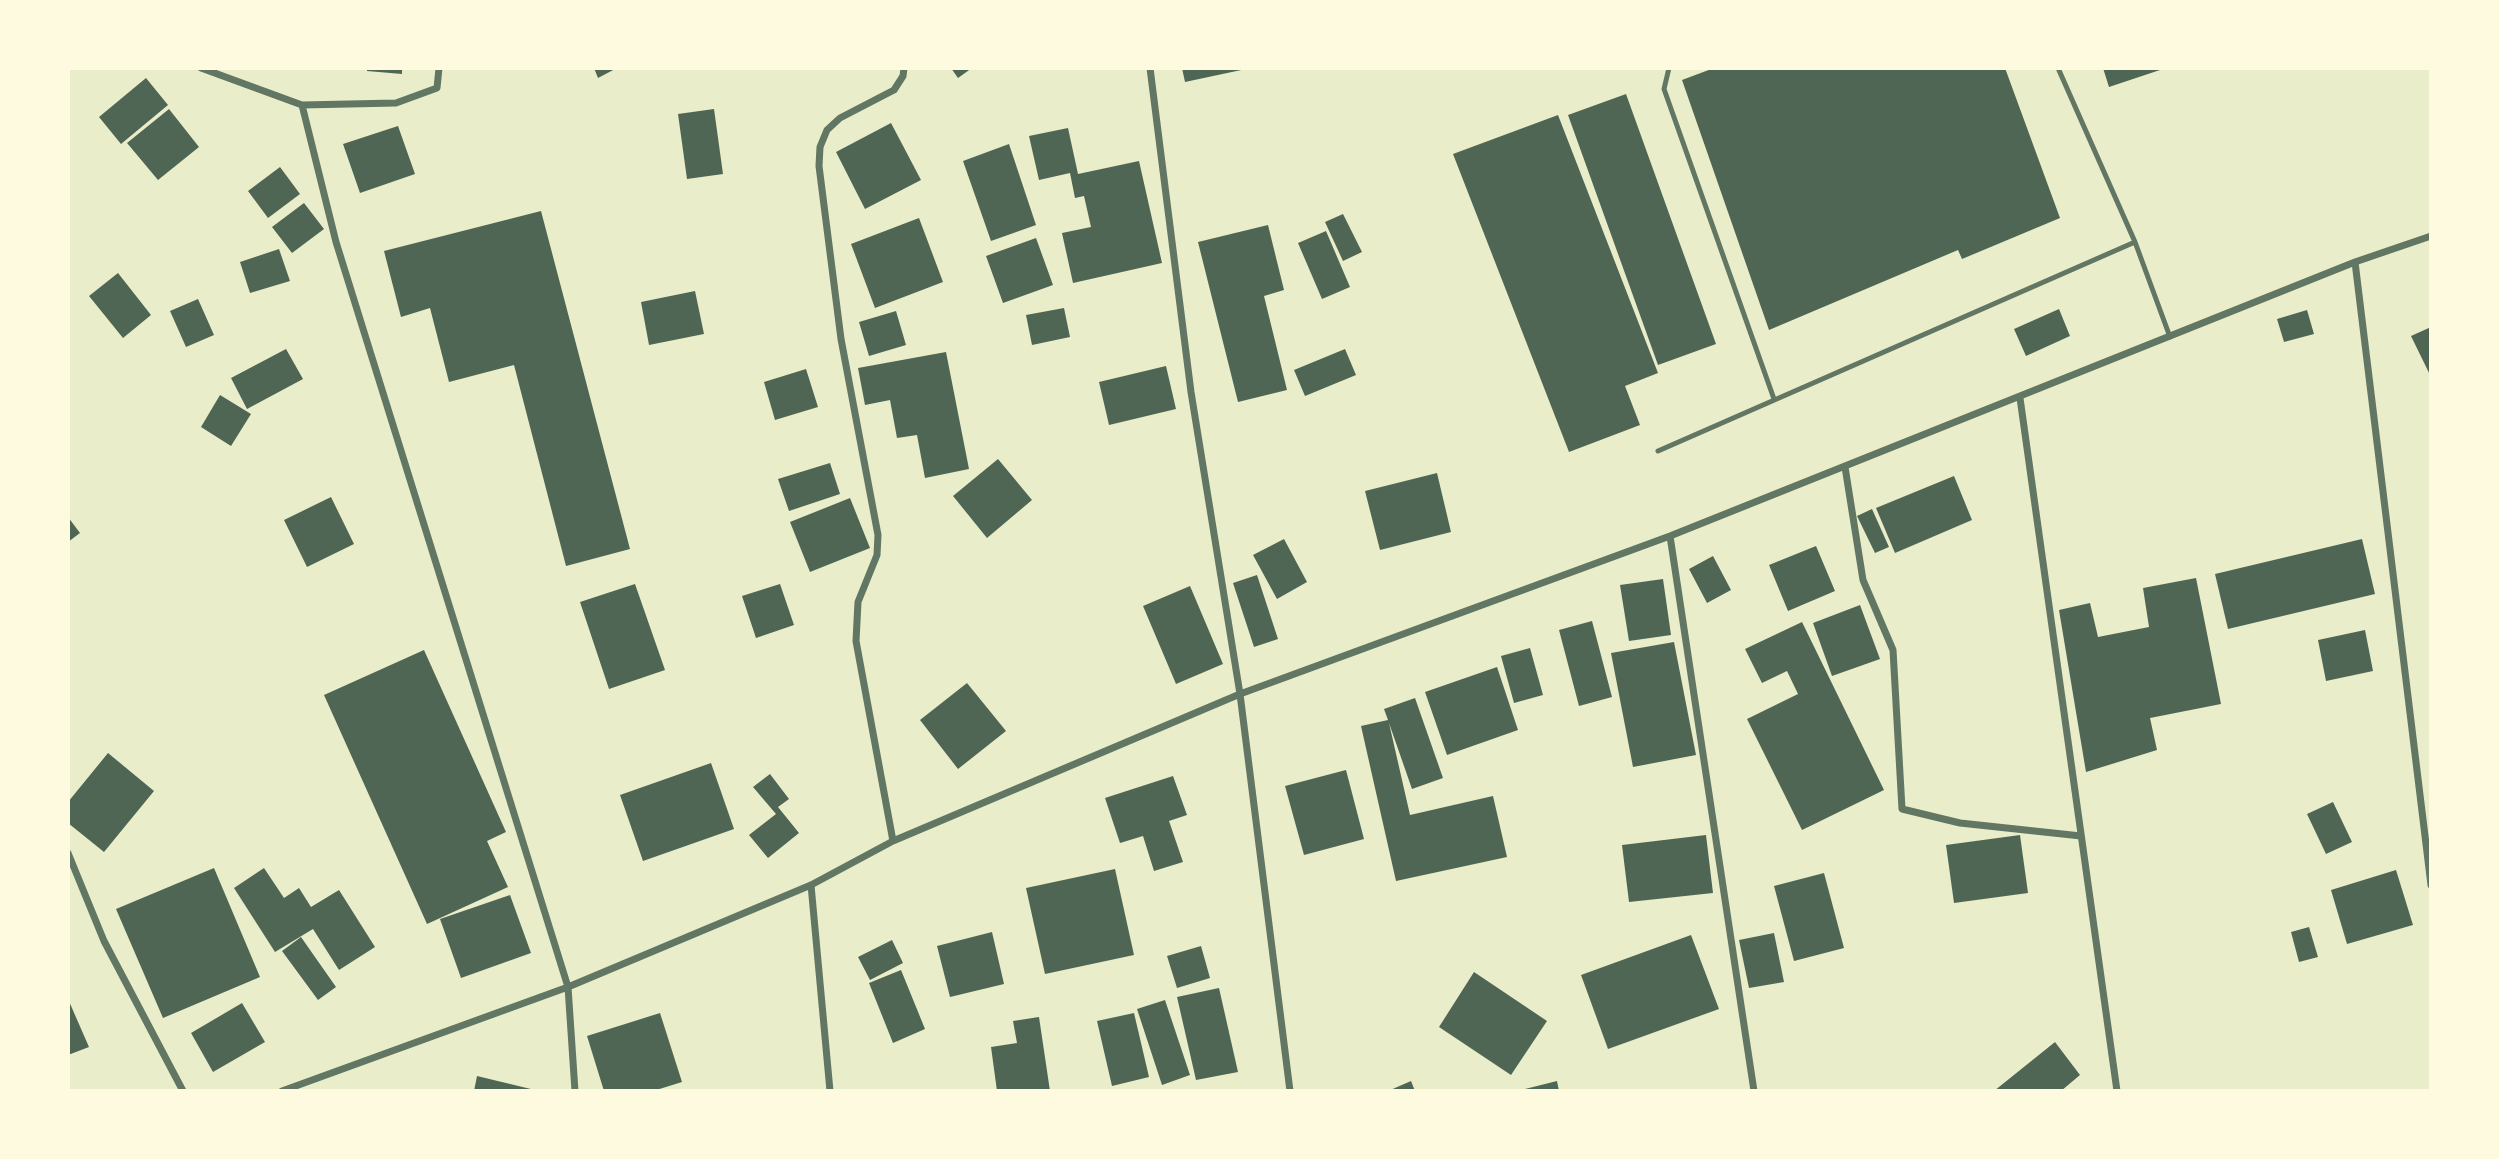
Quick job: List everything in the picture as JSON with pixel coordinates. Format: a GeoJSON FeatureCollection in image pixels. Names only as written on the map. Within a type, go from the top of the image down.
{"type":"FeatureCollection","features":[{"type":"Feature","properties":{"kind":"street"},"geometry":{"type":"LineString","coordinates":[[201,68],[302,105],[396,103],[437,88],[439,68]]}},
{"type":"Feature","properties":{"kind":"street"},"geometry":{"type":"LineString","coordinates":[[894,841],[856,641],[858,602],[877,555],[878,535],[841,339],[819,166],[820,148],[827,130],[840,118],[894,90],[903,76],[904,68]]}},
{"type":"Feature","properties":{"kind":"street"},"geometry":{"type":"LineString","coordinates":[[1150,68],[1191,392],[1240,694],[1290,1091]]}},
{"type":"Feature","properties":{"kind":"street"},"geometry":{"type":"LineString","coordinates":[[302,105],[340,255],[568,988],[575,1091]]}},
{"type":"Feature","properties":{"kind":"street"},"geometry":{"type":"LineString","coordinates":[[282,1091],[568,988],[811,885],[894,841],[1240,694],[1670,536],[2355,262],[2431,236]]}},
{"type":"Feature","properties":{"kind":"street"},"geometry":{"type":"LineString","coordinates":[[2355,262],[2431,885]]}},
{"type":"Feature","properties":{"kind":"street"},"geometry":{"type":"LineString","coordinates":[[2020,398],[2118,1091]]}},
{"type":"Feature","properties":{"kind":"street"},"geometry":{"type":"LineString","coordinates":[[1845,467],[1863,580],[1893,650],[1902,809],[1960,823],[2081,836]]}},
{"type":"Feature","properties":{"kind":"street"},"geometry":{"type":"LineString","coordinates":[[1670,536],[1755,1091]]}},
{"type":"Feature","properties":{"kind":"street"},"geometry":{"type":"LineString","coordinates":[[68,853],[104,942],[183,1091]]}},
{"type":"Feature","properties":{"kind":"street"},"geometry":{"type":"LineString","coordinates":[[811,885],[830,1091]]}},
{"type":"Feature","properties":{"kind":"lane"},"geometry":{"type":"LineString","coordinates":[[1669,68],[1664,89],[1774,399]]}},
{"type":"Feature","properties":{"kind":"lane"},"geometry":{"type":"LineString","coordinates":[[2058,68],[2135,242],[2170,337]]}},
{"type":"Feature","properties":{"kind":"lane"},"geometry":{"type":"LineString","coordinates":[[1658,451],[2135,242]]}},
{"type":"Feature","properties":{"kind":"building"},"geometry":{"type":"Polygon","coordinates":[[[367,68],[402,68],[402,74],[367,71],[367,68]]]}},
{"type":"Feature","properties":{"kind":"building"},"geometry":{"type":"Polygon","coordinates":[[[594,68],[617,68],[598,78],[594,68]]]}},
{"type":"Feature","properties":{"kind":"building"},"geometry":{"type":"Polygon","coordinates":[[[951,68],[972,68],[958,78],[951,68]]]}},
{"type":"Feature","properties":{"kind":"building"},"geometry":{"type":"Polygon","coordinates":[[[1182,68],[1245,68],[1246,69],[1185,82],[1182,68]]]}},
{"type":"Feature","properties":{"kind":"building"},"geometry":{"type":"Polygon","coordinates":[[[1714,68],[2005,68],[2060,218],[1962,259],[1958,250],[1769,330],[1682,80],[1714,68]]]}},
{"type":"Feature","properties":{"kind":"building"},"geometry":{"type":"Polygon","coordinates":[[[2103,68],[2163,68],[2163,69],[2109,87],[2103,68]]]}},
{"type":"Feature","properties":{"kind":"building"},"geometry":{"type":"Polygon","coordinates":[[[146,78],[168,105],[121,144],[99,117],[146,78]]]}},
{"type":"Feature","properties":{"kind":"building"},"geometry":{"type":"Polygon","coordinates":[[[1626,94],[1716,344],[1658,365],[1568,115],[1626,94]]]}},
{"type":"Feature","properties":{"kind":"building"},"geometry":{"type":"Polygon","coordinates":[[[169,109],[199,147],[158,180],[127,143],[169,109]]]}},
{"type":"Feature","properties":{"kind":"building"},"geometry":{"type":"Polygon","coordinates":[[[714,109],[723,174],[687,179],[678,114],[714,109]]]}},
{"type":"Feature","properties":{"kind":"building"},"geometry":{"type":"Polygon","coordinates":[[[1558,115],[1658,373],[1625,386],[1640,425],[1569,452],[1453,154],[1558,115]]]}},
{"type":"Feature","properties":{"kind":"building"},"geometry":{"type":"Polygon","coordinates":[[[891,123],[921,180],[865,209],[836,152],[891,123]]]}},
{"type":"Feature","properties":{"kind":"building"},"geometry":{"type":"Polygon","coordinates":[[[398,126],[415,174],[360,193],[343,144],[398,126]]]}},
{"type":"Feature","properties":{"kind":"building"},"geometry":{"type":"Polygon","coordinates":[[[1068,128],[1078,174],[1139,161],[1162,263],[1073,283],[1062,233],[1091,227],[1084,196],[1075,198],[1070,173],[1039,180],[1029,136],[1068,128]]]}},
{"type":"Feature","properties":{"kind":"building"},"geometry":{"type":"Polygon","coordinates":[[[1009,144],[1036,225],[991,241],[963,161],[1009,144]]]}},
{"type":"Feature","properties":{"kind":"building"},"geometry":{"type":"Polygon","coordinates":[[[280,167],[300,194],[268,218],[248,191],[280,167]]]}},
{"type":"Feature","properties":{"kind":"building"},"geometry":{"type":"Polygon","coordinates":[[[304,203],[324,229],[292,253],[272,227],[304,203]]]}},
{"type":"Feature","properties":{"kind":"building"},"geometry":{"type":"Polygon","coordinates":[[[541,211],[630,549],[566,566],[514,365],[449,382],[430,308],[401,317],[384,251],[541,211]]]}},
{"type":"Feature","properties":{"kind":"building"},"geometry":{"type":"Polygon","coordinates":[[[1343,214],[1362,252],[1343,261],[1325,222],[1343,214]]]}},
{"type":"Feature","properties":{"kind":"building"},"geometry":{"type":"Polygon","coordinates":[[[919,218],[943,282],[875,308],[851,244],[919,218]]]}},
{"type":"Feature","properties":{"kind":"building"},"geometry":{"type":"Polygon","coordinates":[[[1268,225],[1284,290],[1264,296],[1287,390],[1238,402],[1198,242],[1268,225]]]}},
{"type":"Feature","properties":{"kind":"building"},"geometry":{"type":"Polygon","coordinates":[[[1326,231],[1350,287],[1322,299],[1298,243],[1326,231]]]}},
{"type":"Feature","properties":{"kind":"building"},"geometry":{"type":"Polygon","coordinates":[[[1036,238],[1053,285],[1003,303],[986,256],[1036,238]]]}},
{"type":"Feature","properties":{"kind":"building"},"geometry":{"type":"Polygon","coordinates":[[[279,249],[290,281],[250,293],[240,262],[279,249]]]}},
{"type":"Feature","properties":{"kind":"building"},"geometry":{"type":"Polygon","coordinates":[[[118,273],[151,315],[123,338],[89,296],[118,273]]]}},
{"type":"Feature","properties":{"kind":"building"},"geometry":{"type":"Polygon","coordinates":[[[695,291],[704,334],[649,345],[641,302],[695,291]]]}},
{"type":"Feature","properties":{"kind":"building"},"geometry":{"type":"Polygon","coordinates":[[[198,299],[214,335],[186,347],[170,311],[198,299]]]}},
{"type":"Feature","properties":{"kind":"building"},"geometry":{"type":"Polygon","coordinates":[[[1064,308],[1070,337],[1032,345],[1026,315],[1064,308]]]}},
{"type":"Feature","properties":{"kind":"building"},"geometry":{"type":"Polygon","coordinates":[[[2059,309],[2070,336],[2026,356],[2014,329],[2059,309]]]}},
{"type":"Feature","properties":{"kind":"building"},"geometry":{"type":"Polygon","coordinates":[[[2307,310],[2314,334],[2284,342],[2277,319],[2307,310]]]}},
{"type":"Feature","properties":{"kind":"building"},"geometry":{"type":"Polygon","coordinates":[[[896,311],[906,345],[869,356],[859,322],[896,311]]]}},
{"type":"Feature","properties":{"kind":"building"},"geometry":{"type":"Polygon","coordinates":[[[2431,327],[2431,377],[2411,336],[2431,327]]]}},
{"type":"Feature","properties":{"kind":"building"},"geometry":{"type":"Polygon","coordinates":[[[286,349],[303,379],[247,409],[231,378],[286,349]]]}},
{"type":"Feature","properties":{"kind":"building"},"geometry":{"type":"Polygon","coordinates":[[[1345,349],[1356,375],[1305,396],[1294,370],[1345,349]]]}},
{"type":"Feature","properties":{"kind":"building"},"geometry":{"type":"Polygon","coordinates":[[[946,352],[969,469],[925,478],[917,435],[897,438],[890,400],[865,405],[858,368],[946,352]]]}},
{"type":"Feature","properties":{"kind":"building"},"geometry":{"type":"Polygon","coordinates":[[[1166,366],[1176,409],[1109,425],[1099,382],[1166,366]]]}},
{"type":"Feature","properties":{"kind":"building"},"geometry":{"type":"Polygon","coordinates":[[[806,369],[818,407],[775,420],[764,382],[806,369]]]}},
{"type":"Feature","properties":{"kind":"building"},"geometry":{"type":"Polygon","coordinates":[[[220,395],[251,414],[231,446],[201,427],[220,395]]]}},
{"type":"Feature","properties":{"kind":"building"},"geometry":{"type":"Polygon","coordinates":[[[998,459],[1032,500],[987,538],[953,496],[998,459]]]}},
{"type":"Feature","properties":{"kind":"building"},"geometry":{"type":"Polygon","coordinates":[[[830,463],[840,494],[789,511],[778,479],[830,463]]]}},
{"type":"Feature","properties":{"kind":"building"},"geometry":{"type":"Polygon","coordinates":[[[1437,473],[1451,532],[1380,550],[1365,491],[1437,473]]]}},
{"type":"Feature","properties":{"kind":"building"},"geometry":{"type":"Polygon","coordinates":[[[1954,476],[1972,520],[1895,553],[1876,508],[1954,476]]]}},
{"type":"Feature","properties":{"kind":"building"},"geometry":{"type":"Polygon","coordinates":[[[331,497],[354,544],[307,567],[284,520],[331,497]]]}},
{"type":"Feature","properties":{"kind":"building"},"geometry":{"type":"Polygon","coordinates":[[[850,498],[870,548],[810,572],[790,522],[850,498]]]}},
{"type":"Feature","properties":{"kind":"building"},"geometry":{"type":"Polygon","coordinates":[[[1872,509],[1889,547],[1875,553],[1857,516],[1872,509]]]}},
{"type":"Feature","properties":{"kind":"building"},"geometry":{"type":"Polygon","coordinates":[[[68,517],[80,533],[68,542],[68,517]]]}},
{"type":"Feature","properties":{"kind":"building"},"geometry":{"type":"Polygon","coordinates":[[[1284,539],[1307,582],[1277,599],[1253,555],[1284,539]]]}},
{"type":"Feature","properties":{"kind":"building"},"geometry":{"type":"Polygon","coordinates":[[[2362,539],[2375,594],[2228,629],[2215,574],[2362,539]]]}},
{"type":"Feature","properties":{"kind":"building"},"geometry":{"type":"Polygon","coordinates":[[[1816,546],[1835,591],[1788,611],[1769,565],[1816,546]]]}},
{"type":"Feature","properties":{"kind":"building"},"geometry":{"type":"Polygon","coordinates":[[[1713,556],[1731,590],[1707,603],[1689,569],[1713,556]]]}},
{"type":"Feature","properties":{"kind":"building"},"geometry":{"type":"Polygon","coordinates":[[[1257,575],[1278,639],[1254,647],[1233,583],[1257,575]]]}},
{"type":"Feature","properties":{"kind":"building"},"geometry":{"type":"Polygon","coordinates":[[[2196,578],[2221,704],[2150,718],[2157,750],[2086,772],[2059,610],[2090,603],[2098,637],[2149,627],[2143,588],[2196,578]]]}},
{"type":"Feature","properties":{"kind":"building"},"geometry":{"type":"Polygon","coordinates":[[[1663,579],[1671,635],[1629,641],[1620,585],[1663,579]]]}},
{"type":"Feature","properties":{"kind":"building"},"geometry":{"type":"Polygon","coordinates":[[[635,584],[665,670],[609,689],[580,602],[635,584]]]}},
{"type":"Feature","properties":{"kind":"building"},"geometry":{"type":"Polygon","coordinates":[[[780,584],[794,625],[756,638],[742,596],[780,584]]]}},
{"type":"Feature","properties":{"kind":"building"},"geometry":{"type":"Polygon","coordinates":[[[1190,586],[1223,664],[1176,684],[1143,606],[1190,586]]]}},
{"type":"Feature","properties":{"kind":"building"},"geometry":{"type":"Polygon","coordinates":[[[1860,605],[1880,659],[1832,676],[1813,623],[1860,605]]]}},
{"type":"Feature","properties":{"kind":"building"},"geometry":{"type":"Polygon","coordinates":[[[1592,621],[1612,697],[1579,706],[1559,630],[1592,621]]]}},
{"type":"Feature","properties":{"kind":"building"},"geometry":{"type":"Polygon","coordinates":[[[1802,622],[1884,790],[1802,830],[1747,719],[1798,694],[1787,671],[1762,683],[1745,649],[1802,622]]]}},
{"type":"Feature","properties":{"kind":"building"},"geometry":{"type":"Polygon","coordinates":[[[2365,630],[2373,671],[2326,681],[2318,640],[2365,630]]]}},
{"type":"Feature","properties":{"kind":"building"},"geometry":{"type":"Polygon","coordinates":[[[1674,642],[1696,755],[1633,767],[1611,653],[1674,642]]]}},
{"type":"Feature","properties":{"kind":"building"},"geometry":{"type":"Polygon","coordinates":[[[1530,648],[1543,695],[1514,703],[1501,656],[1530,648]]]}},
{"type":"Feature","properties":{"kind":"building"},"geometry":{"type":"Polygon","coordinates":[[[424,650],[506,832],[487,841],[508,887],[427,924],[324,695],[424,650]]]}},
{"type":"Feature","properties":{"kind":"building"},"geometry":{"type":"Polygon","coordinates":[[[1497,667],[1518,730],[1447,755],[1425,692],[1497,667]]]}},
{"type":"Feature","properties":{"kind":"building"},"geometry":{"type":"Polygon","coordinates":[[[967,683],[1006,731],[958,769],[920,720],[967,683]]]}},
{"type":"Feature","properties":{"kind":"building"},"geometry":{"type":"Polygon","coordinates":[[[1415,698],[1443,778],[1412,789],[1389,723],[1410,815],[1493,796],[1507,857],[1396,881],[1361,726],[1388,720],[1384,709],[1415,698]]]}},
{"type":"Feature","properties":{"kind":"building"},"geometry":{"type":"Polygon","coordinates":[[[108,753],[154,791],[104,852],[68,823],[68,802],[108,753]]]}},
{"type":"Feature","properties":{"kind":"building"},"geometry":{"type":"Polygon","coordinates":[[[711,763],[734,829],[643,861],[620,795],[711,763]]]}},
{"type":"Feature","properties":{"kind":"building"},"geometry":{"type":"Polygon","coordinates":[[[1346,770],[1364,839],[1304,855],[1285,786],[1346,770]]]}},
{"type":"Feature","properties":{"kind":"building"},"geometry":{"type":"Polygon","coordinates":[[[770,774],[789,799],[778,807],[799,833],[768,858],[749,835],[776,814],[753,787],[770,774]]]}},
{"type":"Feature","properties":{"kind":"building"},"geometry":{"type":"Polygon","coordinates":[[[1173,776],[1187,815],[1169,821],[1183,862],[1154,871],[1143,836],[1120,843],[1105,798],[1173,776]]]}},
{"type":"Feature","properties":{"kind":"building"},"geometry":{"type":"Polygon","coordinates":[[[2333,802],[2352,842],[2326,854],[2307,814],[2333,802]]]}},
{"type":"Feature","properties":{"kind":"building"},"geometry":{"type":"Polygon","coordinates":[[[1706,835],[1713,893],[1629,902],[1622,845],[1706,835]]]}},
{"type":"Feature","properties":{"kind":"building"},"geometry":{"type":"Polygon","coordinates":[[[2020,835],[2028,893],[1954,903],[1946,845],[2020,835]]]}},
{"type":"Feature","properties":{"kind":"building"},"geometry":{"type":"Polygon","coordinates":[[[214,868],[260,977],[163,1018],[116,909],[214,868]]]}},
{"type":"Feature","properties":{"kind":"building"},"geometry":{"type":"Polygon","coordinates":[[[264,868],[284,898],[299,888],[311,907],[339,890],[375,947],[339,970],[313,929],[275,952],[234,888],[264,868]]]}},
{"type":"Feature","properties":{"kind":"building"},"geometry":{"type":"Polygon","coordinates":[[[1115,869],[1134,955],[1045,974],[1026,888],[1115,869]]]}},
{"type":"Feature","properties":{"kind":"building"},"geometry":{"type":"Polygon","coordinates":[[[2396,870],[2413,925],[2347,944],[2331,890],[2396,870]]]}},
{"type":"Feature","properties":{"kind":"building"},"geometry":{"type":"Polygon","coordinates":[[[1824,873],[1844,948],[1794,961],[1774,886],[1824,873]]]}},
{"type":"Feature","properties":{"kind":"building"},"geometry":{"type":"Polygon","coordinates":[[[510,895],[531,953],[461,978],[440,919],[510,895]]]}},
{"type":"Feature","properties":{"kind":"building"},"geometry":{"type":"Polygon","coordinates":[[[2309,927],[2318,957],[2299,962],[2291,932],[2309,927]]]}},
{"type":"Feature","properties":{"kind":"building"},"geometry":{"type":"Polygon","coordinates":[[[992,932],[1004,984],[950,997],[937,946],[992,932]]]}},
{"type":"Feature","properties":{"kind":"building"},"geometry":{"type":"Polygon","coordinates":[[[1774,933],[1784,982],[1749,988],[1739,940],[1774,933]]]}},
{"type":"Feature","properties":{"kind":"building"},"geometry":{"type":"Polygon","coordinates":[[[1691,935],[1719,1009],[1608,1049],[1581,975],[1691,935]]]}},
{"type":"Feature","properties":{"kind":"building"},"geometry":{"type":"Polygon","coordinates":[[[301,937],[336,987],[318,1000],[282,951],[301,937]]]}},
{"type":"Feature","properties":{"kind":"building"},"geometry":{"type":"Polygon","coordinates":[[[892,940],[903,963],[870,980],[858,957],[892,940]]]}},
{"type":"Feature","properties":{"kind":"building"},"geometry":{"type":"Polygon","coordinates":[[[1201,946],[1210,978],[1177,988],[1167,956],[1201,946]]]}},
{"type":"Feature","properties":{"kind":"building"},"geometry":{"type":"Polygon","coordinates":[[[901,970],[925,1029],[893,1043],[869,983],[901,970]]]}},
{"type":"Feature","properties":{"kind":"building"},"geometry":{"type":"Polygon","coordinates":[[[1474,972],[1547,1021],[1511,1075],[1439,1027],[1474,972]]]}},
{"type":"Feature","properties":{"kind":"building"},"geometry":{"type":"Polygon","coordinates":[[[1219,988],[1238,1072],[1196,1080],[1177,997],[1219,988]]]}},
{"type":"Feature","properties":{"kind":"building"},"geometry":{"type":"Polygon","coordinates":[[[68,999],[89,1047],[68,1055],[68,999]]]}},
{"type":"Feature","properties":{"kind":"building"},"geometry":{"type":"Polygon","coordinates":[[[1165,1000],[1190,1075],[1162,1085],[1137,1009],[1165,1000]]]}},
{"type":"Feature","properties":{"kind":"building"},"geometry":{"type":"Polygon","coordinates":[[[242,1003],[265,1042],[213,1072],[191,1033],[242,1003]]]}},
{"type":"Feature","properties":{"kind":"building"},"geometry":{"type":"Polygon","coordinates":[[[660,1013],[682,1082],[653,1091],[604,1091],[587,1036],[660,1013]]]}},
{"type":"Feature","properties":{"kind":"building"},"geometry":{"type":"Polygon","coordinates":[[[1134,1013],[1149,1077],[1112,1086],[1097,1021],[1134,1013]]]}},
{"type":"Feature","properties":{"kind":"building"},"geometry":{"type":"Polygon","coordinates":[[[1039,1017],[1050,1091],[997,1091],[991,1047],[1017,1043],[1013,1021],[1039,1017]]]}},
{"type":"Feature","properties":{"kind":"building"},"geometry":{"type":"Polygon","coordinates":[[[2055,1042],[2080,1075],[2061,1091],[1994,1091],[2055,1042]]]}},
{"type":"Feature","properties":{"kind":"building"},"geometry":{"type":"Polygon","coordinates":[[[477,1076],[535,1090],[474,1091],[477,1076]]]}},
{"type":"Feature","properties":{"kind":"building"},"geometry":{"type":"Polygon","coordinates":[[[1411,1081],[1415,1091],[1388,1091],[1411,1081]]]}},
{"type":"Feature","properties":{"kind":"building"},"geometry":{"type":"Polygon","coordinates":[[[1557,1081],[1559,1091],[1521,1091],[1521,1090],[1557,1081]]]}}]}
